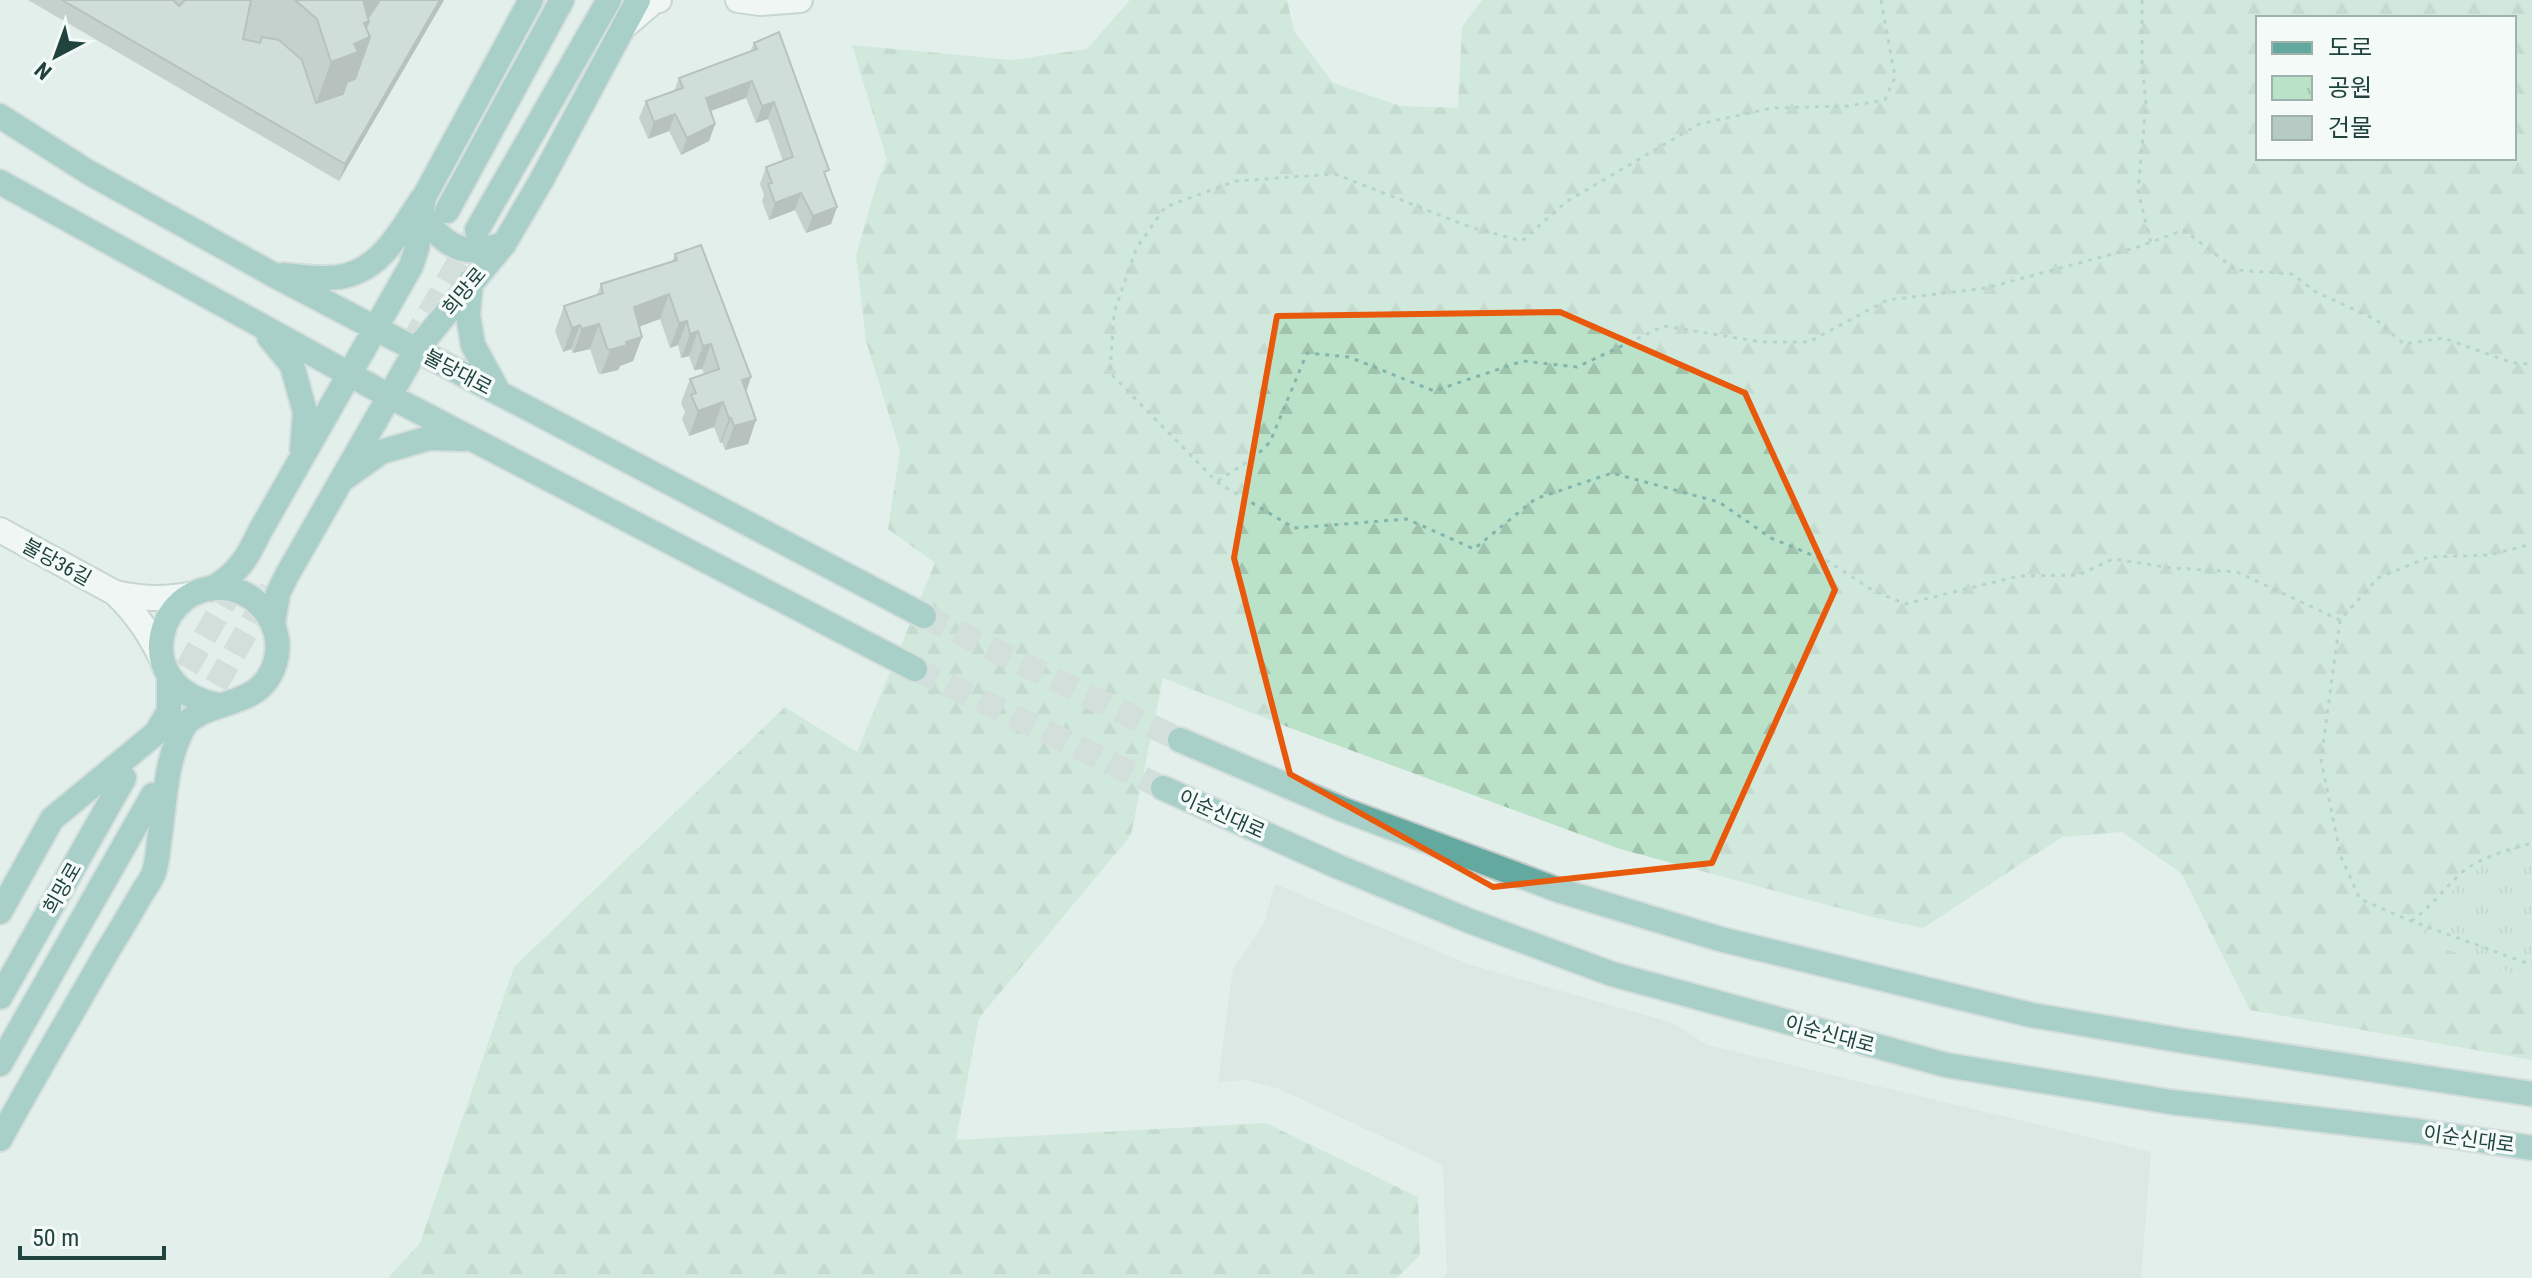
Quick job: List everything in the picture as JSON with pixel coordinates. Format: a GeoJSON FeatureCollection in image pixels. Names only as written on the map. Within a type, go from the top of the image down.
{"type":"FeatureCollection","features":[{"type":"Feature","properties":{"kind":"main road"},"geometry":{"type":"LineString","coordinates":[[272,274],[338,278],[367,269],[389,247],[423,205],[531,0]]}},
{"type":"Feature","properties":{"kind":"main road"},"geometry":{"type":"LineString","coordinates":[[447,211],[562,0]]}},
{"type":"Feature","properties":{"kind":"main road"},"geometry":{"type":"LineString","coordinates":[[477,230],[609,0]]}},
{"type":"Feature","properties":{"kind":"main road","name":"희망로"},"geometry":{"type":"LineString","coordinates":[[273,624],[278,593],[389,396],[416,350],[504,244],[638,0]]}},
{"type":"Feature","properties":{"kind":"main road","name":"불당대로"},"geometry":{"type":"LineString","coordinates":[[0,116],[88,172],[272,274],[924,616]]}},
{"type":"Feature","properties":{"kind":"main road"},"geometry":{"type":"LineString","coordinates":[[0,182],[389,396],[915,669]]}},
{"type":"Feature","properties":{"kind":"main road"},"geometry":{"type":"LineString","coordinates":[[423,205],[430,228],[463,249],[476,251],[504,244]]}},
{"type":"Feature","properties":{"kind":"main road"},"geometry":{"type":"LineString","coordinates":[[0,912],[52,819],[156,733],[169,711],[161,640],[166,621],[177,606],[232,575],[248,556],[411,266],[417,248],[423,205]]}},
{"type":"Feature","properties":{"kind":"main road"},"geometry":{"type":"LineString","coordinates":[[471,281],[468,315],[473,345],[499,393]]}},
{"type":"Feature","properties":{"kind":"main road"},"geometry":{"type":"LineString","coordinates":[[260,326],[292,365],[305,412],[301,460]]}},
{"type":"Feature","properties":{"kind":"main road"},"geometry":{"type":"LineString","coordinates":[[341,480],[381,452],[417,441],[429,438],[474,440]]}},
{"type":"Feature","properties":{"kind":"main road"},"geometry":{"type":"LineString","coordinates":[[165,668],[182,692],[199,701],[218,705],[237,703],[254,694],[268,680],[276,662],[278,643],[273,624],[263,608],[248,596],[230,589],[202,592]]}},
{"type":"Feature","properties":{"kind":"main road"},"geometry":{"type":"LineString","coordinates":[[0,1139],[154,872],[174,745],[188,720],[218,705]]}},
{"type":"Feature","properties":{"kind":"main road"},"geometry":{"type":"LineString","coordinates":[[1180,740],[1344,810],[1544,885],[1749,946],[2031,1015],[2199,1044],[2532,1094]]}},
{"type":"Feature","properties":{"kind":"main road","name":"희망로"},"geometry":{"type":"LineString","coordinates":[[0,997],[124,778]]}},
{"type":"Feature","properties":{"kind":"main road","name":"이순신대로"},"geometry":{"type":"LineString","coordinates":[[1163,788],[1339,867],[1467,920],[1612,974],[1946,1065],[2171,1102],[2532,1148]]}},
{"type":"Feature","properties":{"kind":"main road"},"geometry":{"type":"LineString","coordinates":[[0,1064],[153,795]]}},
{"type":"Feature","properties":{"kind":"street"},"geometry":{"type":"LineString","coordinates":[[625,26],[659,0]]}},
{"type":"Feature","properties":{"kind":"street"},"geometry":{"type":"LineString","coordinates":[[738,0],[760,3],[800,0]]}},
{"type":"Feature","properties":{"kind":"street","name":"불당36길"},"geometry":{"type":"LineString","coordinates":[[0,530],[115,593],[135,612],[150,633],[165,668]]}},
{"type":"Feature","properties":{"kind":"street","name":"불당36길"},"geometry":{"type":"LineString","coordinates":[[115,593],[142,599],[169,599],[202,592]]}},
{"type":"Feature","properties":{"kind":"path"},"geometry":{"type":"LineString","coordinates":[[1881,0],[1895,77],[1885,100],[1848,106],[1772,108],[1699,124],[1566,202],[1522,241],[1470,227],[1335,174],[1236,181],[1165,207],[1136,249],[1114,313],[1110,373],[1217,482],[1294,528],[1407,519],[1474,549],[1535,499],[1612,473],[1719,502],[1771,538],[1829,562],[1874,591],[1905,604],[2019,576],[2079,575],[2113,559],[2173,568],[2237,572],[2340,620]]}},
{"type":"Feature","properties":{"kind":"path"},"geometry":{"type":"LineString","coordinates":[[2142,0],[2142,63],[2146,103],[2138,191],[2151,243]]}},
{"type":"Feature","properties":{"kind":"path"},"geometry":{"type":"LineString","coordinates":[[1217,482],[1256,456],[1270,442],[1307,353],[1349,357],[1434,391],[1523,361],[1577,367],[1664,326],[1762,342],[1809,342],[1887,300],[1986,288],[2151,243],[2184,230],[2236,270],[2292,274],[2316,292],[2375,319],[2404,344],[2443,338],[2513,363],[2532,364]]}},
{"type":"Feature","properties":{"kind":"path"},"geometry":{"type":"LineString","coordinates":[[2532,544],[2490,555],[2429,557],[2378,578],[2340,620],[2321,760],[2341,857],[2360,899],[2532,965]]}},
{"type":"Feature","properties":{"kind":"path"},"geometry":{"type":"LineString","coordinates":[[2411,921],[2429,909],[2459,874],[2485,857],[2532,843]]}},
{"type":"Feature","properties":{"kind":"highlighted area"},"geometry":{"type":"Polygon","coordinates":[[[1560,312],[1745,393],[1835,590],[1712,863],[1493,887],[1290,774],[1234,558],[1277,316],[1560,312]]]}},
{"type":"Feature","properties":{"kind":"shaded area"},"geometry":{"type":"Polygon","coordinates":[[[1275,884],[1471,965],[1673,1023],[1707,1045],[2151,1152],[2141,1278],[1443,1278],[1447,1273],[1443,1165],[1277,1088],[1246,1080],[1218,1082],[1233,969],[1264,924],[1275,884]]]}},
{"type":"Feature","properties":{"kind":"green space"},"geometry":{"type":"Polygon","coordinates":[[[1130,0],[1287,0],[1294,31],[1333,83],[1401,106],[1458,108],[1462,27],[1482,0],[2532,0],[2532,844],[2501,855],[2422,940],[2532,981],[2532,1060],[2250,1010],[2181,873],[2122,832],[2062,837],[1923,928],[1620,849],[1163,678],[1131,835],[979,1018],[956,1140],[1266,1123],[1418,1197],[1420,1255],[1397,1278],[388,1278],[420,1243],[514,967],[785,707],[857,752],[935,563],[888,529],[900,451],[866,341],[856,255],[877,182],[887,160],[852,45],[1012,60],[1087,49],[1130,0]]]}},
{"type":"Feature","properties":{"kind":"green space"},"geometry":{"type":"Polygon","coordinates":[[[2532,844],[2532,981],[2422,940],[2459,880],[2501,855],[2532,844]]]}},
{"type":"Feature","properties":{"kind":"building"},"geometry":{"type":"Polygon","coordinates":[[[62,0],[173,0],[179,6],[185,0],[251,0],[243,39],[260,43],[262,37],[279,40],[302,60],[316,103],[343,94],[347,82],[355,79],[370,37],[366,28],[368,18],[380,0],[440,0],[345,164],[62,0]]]}},
{"type":"Feature","properties":{"kind":"building"},"geometry":{"type":"Polygon","coordinates":[[[295,0],[363,0],[369,21],[364,23],[370,37],[354,44],[358,52],[331,62],[317,19],[295,0]]]}},
{"type":"Feature","properties":{"kind":"building"},"geometry":{"type":"Polygon","coordinates":[[[779,32],[829,170],[824,172],[837,207],[813,216],[801,193],[775,203],[766,167],[793,157],[774,102],[762,106],[752,81],[706,98],[715,124],[687,138],[675,114],[654,122],[646,101],[683,88],[679,78],[757,49],[754,43],[779,32]]]}},
{"type":"Feature","properties":{"kind":"building"},"geometry":{"type":"Polygon","coordinates":[[[701,245],[751,377],[742,380],[756,420],[734,426],[723,402],[698,411],[691,395],[696,393],[690,379],[719,369],[711,344],[703,346],[698,331],[690,334],[687,321],[679,323],[669,294],[634,307],[642,337],[610,350],[599,324],[582,329],[580,325],[572,328],[564,306],[603,293],[601,284],[677,260],[675,254],[701,245]]]}},
{"type":"Feature","properties":{"kind":"tunnel"},"geometry":{"type":"LineString","coordinates":[[411,345],[476,232]]}},
{"type":"Feature","properties":{"kind":"tunnel"},"geometry":{"type":"LineString","coordinates":[[169,700],[240,575]]}},
{"type":"Feature","properties":{"kind":"tunnel"},"geometry":{"type":"LineString","coordinates":[[198,716],[271,589]]}},
{"type":"Feature","properties":{"kind":"tunnel"},"geometry":{"type":"LineString","coordinates":[[924,616],[1180,740]]}},
{"type":"Feature","properties":{"kind":"tunnel"},"geometry":{"type":"LineString","coordinates":[[915,669],[1163,788]]}}]}
